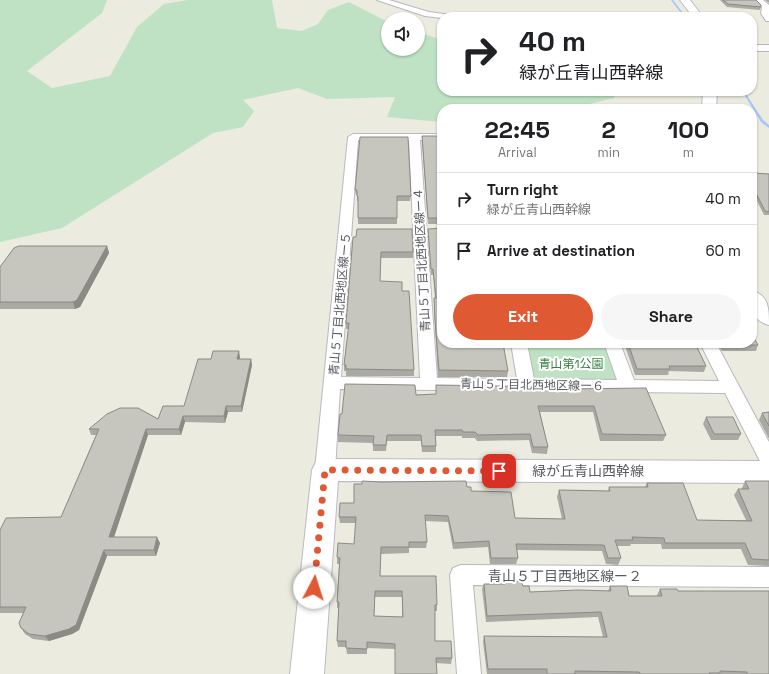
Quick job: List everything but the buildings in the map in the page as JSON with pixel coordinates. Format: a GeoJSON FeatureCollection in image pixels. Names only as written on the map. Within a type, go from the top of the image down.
{"type":"FeatureCollection","features":[{"type":"Feature","properties":{"kind":"street"},"geometry":{"type":"LineString","coordinates":[[381,0],[437,15]]}},
{"type":"Feature","properties":{"kind":"street"},"geometry":{"type":"LineString","coordinates":[[685,0],[694,12]]}},
{"type":"Feature","properties":{"kind":"street"},"geometry":{"type":"LineString","coordinates":[[758,0],[766,6],[765,13],[769,19]]}},
{"type":"Feature","properties":{"kind":"street"},"geometry":{"type":"LineString","coordinates":[[757,48],[769,48]]}},
{"type":"Feature","properties":{"kind":"street","name":"青山５丁目北西地区線ー５"},"geometry":{"type":"LineString","coordinates":[[325,470],[332,383],[354,229],[353,137],[414,137]]}},
{"type":"Feature","properties":{"kind":"street"},"geometry":{"type":"LineString","coordinates":[[414,137],[437,137]]}},
{"type":"Feature","properties":{"kind":"street","name":"青山５丁目北西地区線ー４"},"geometry":{"type":"LineString","coordinates":[[414,137],[429,384]]}},
{"type":"Feature","properties":{"kind":"street"},"geometry":{"type":"LineString","coordinates":[[405,229],[435,229]]}},
{"type":"Feature","properties":{"kind":"street"},"geometry":{"type":"LineString","coordinates":[[757,303],[769,318]]}},
{"type":"Feature","properties":{"kind":"street"},"geometry":{"type":"LineString","coordinates":[[520,348],[527,385]]}},
{"type":"Feature","properties":{"kind":"street"},"geometry":{"type":"LineString","coordinates":[[614,348],[628,386]]}},
{"type":"Feature","properties":{"kind":"street"},"geometry":{"type":"LineString","coordinates":[[711,348],[769,460]]}},
{"type":"Feature","properties":{"kind":"street","name":"青山５丁目北西地区線ー６"},"geometry":{"type":"LineString","coordinates":[[332,383],[731,386]]}},
{"type":"Feature","properties":{"kind":"street"},"geometry":{"type":"LineString","coordinates":[[307,674],[325,470]]}},
{"type":"Feature","properties":{"kind":"street","name":"緑が丘青山西幹線"},"geometry":{"type":"LineString","coordinates":[[325,470],[769,472]]}},
{"type":"Feature","properties":{"kind":"street","name":"青山５丁目西地区線ー２"},"geometry":{"type":"LineString","coordinates":[[469,674],[461,575],[769,577]]}},
{"type":"Feature","properties":{"kind":"green space"},"geometry":{"type":"Polygon","coordinates":[[[0,0],[107,0],[102,13],[27,71],[52,88],[110,76],[137,27],[164,4],[188,0],[272,0],[277,28],[302,31],[318,24],[328,10],[349,2],[381,18],[381,56],[425,56],[425,34],[437,38],[437,96],[615,96],[614,98],[589,104],[437,104],[437,122],[387,117],[395,97],[327,99],[298,88],[243,100],[254,111],[243,127],[213,133],[62,228],[0,242],[0,0]]]}},
{"type":"Feature","properties":{"kind":"green space","name":"青山第1公園"},"geometry":{"type":"Polygon","coordinates":[[[520,348],[614,348],[628,386],[527,385],[520,348]]]}},
{"type":"Feature","properties":{"kind":"waterway"},"geometry":{"type":"LineString","coordinates":[[672,0],[681,12]]}},
{"type":"Feature","properties":{"kind":"waterway"},"geometry":{"type":"LineString","coordinates":[[746,96],[751,104]]}},
{"type":"Feature","properties":{"kind":"waterway"},"geometry":{"type":"LineString","coordinates":[[757,113],[762,121],[769,127]]}},
{"type":"Feature","properties":{"kind":"route"},"geometry":{"type":"LineString","coordinates":[[314,588],[325,470],[499,471]]}}]}
